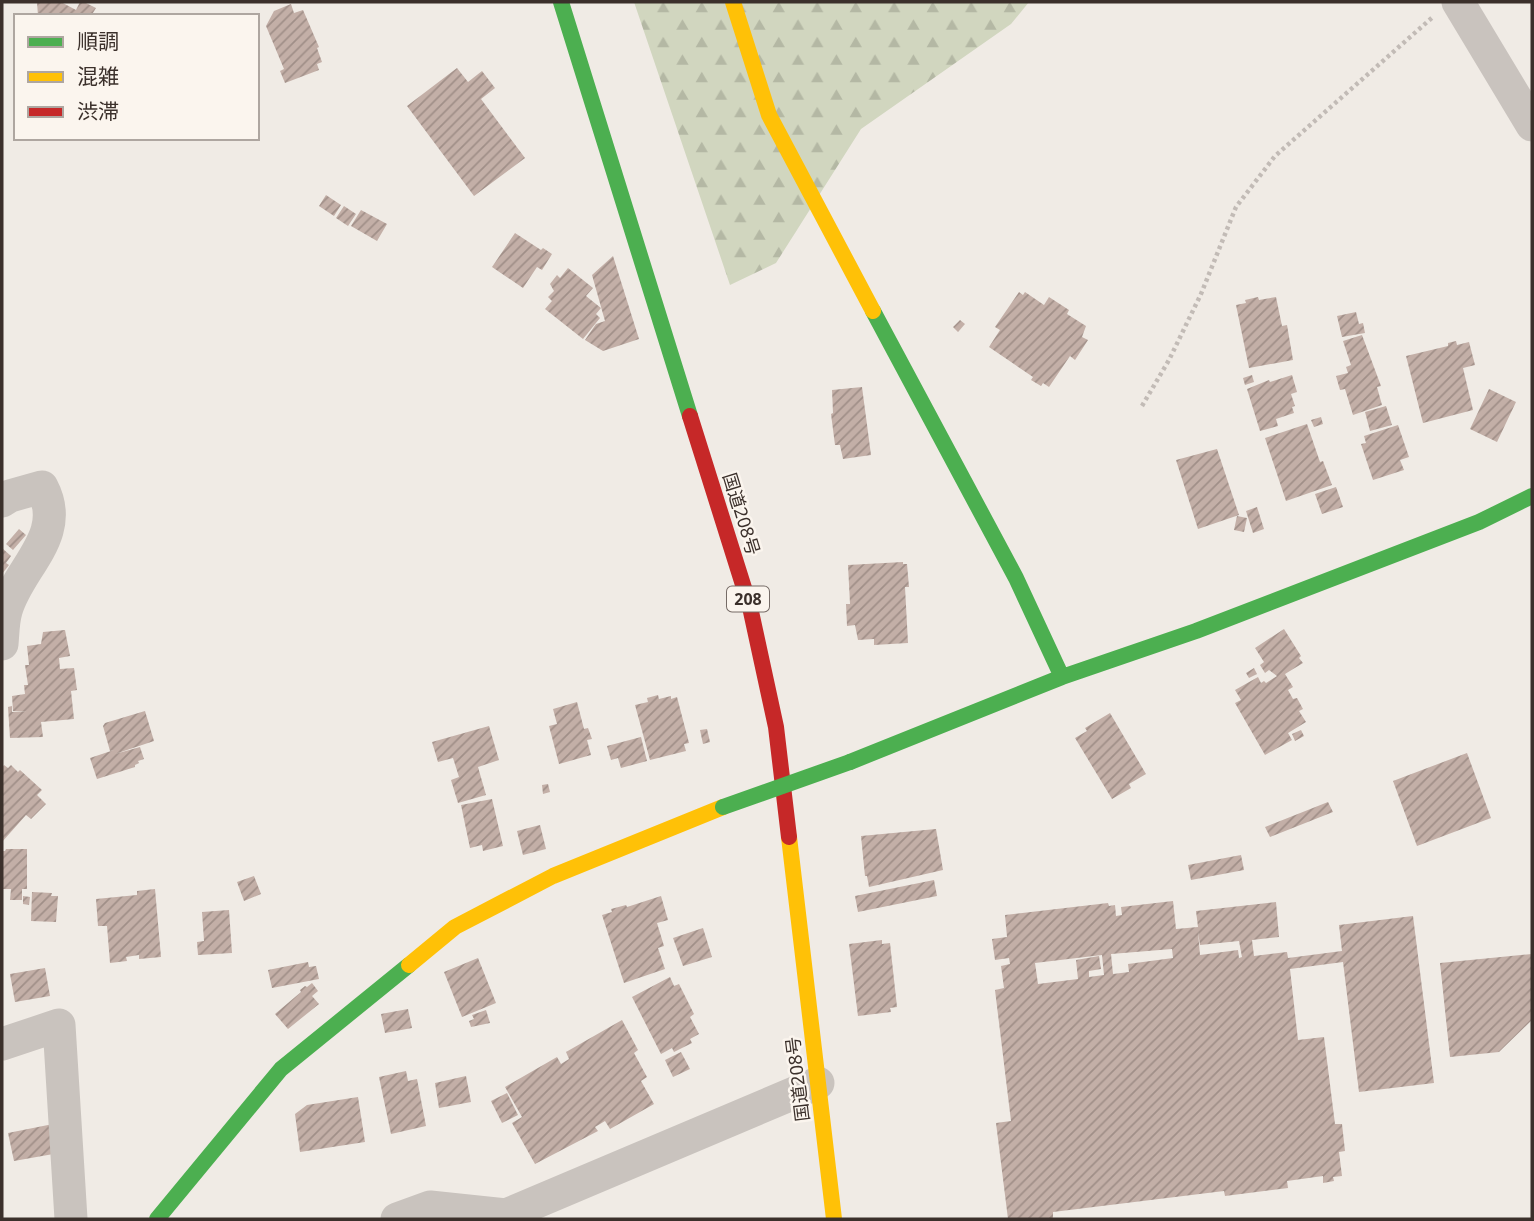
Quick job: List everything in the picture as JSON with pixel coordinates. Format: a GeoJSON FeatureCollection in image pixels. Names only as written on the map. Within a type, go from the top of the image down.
{"type":"FeatureCollection","features":[{"type":"Feature","properties":{"kind":"main road","name":"国道208号"},"geometry":{"type":"LineString","coordinates":[[561,2],[750,607],[776,727],[834,1219]]}},
{"type":"Feature","properties":{"kind":"main road"},"geometry":{"type":"LineString","coordinates":[[733,2],[769,115],[1016,578],[1062,677]]}},
{"type":"Feature","properties":{"kind":"main road"},"geometry":{"type":"LineString","coordinates":[[157,1219],[281,1069],[455,927],[553,876],[723,807],[850,762],[1062,677],[1209,626],[1479,522],[1532,496]]}},
{"type":"Feature","properties":{"kind":"street"},"geometry":{"type":"LineString","coordinates":[[1448,7],[1532,125]]}},
{"type":"Feature","properties":{"kind":"street"},"geometry":{"type":"LineString","coordinates":[[2,501],[42,487],[49,500],[50,527],[6,610],[2,643]]}},
{"type":"Feature","properties":{"kind":"street"},"geometry":{"type":"LineString","coordinates":[[2,1044],[59,1025],[71,1219]]}},
{"type":"Feature","properties":{"kind":"street"},"geometry":{"type":"LineString","coordinates":[[397,1219],[430,1207],[506,1214],[818,1083]]}},
{"type":"Feature","properties":{"kind":"path"},"geometry":{"type":"LineString","coordinates":[[1142,406],[1201,294],[1236,207],[1275,156],[1448,7]]}},
{"type":"Feature","properties":{"kind":"green space"},"geometry":{"type":"Polygon","coordinates":[[[634,2],[1029,2],[1011,24],[861,129],[776,263],[730,285],[634,2]]]}},
{"type":"Feature","properties":{"kind":"building"},"geometry":{"type":"Polygon","coordinates":[[[37,2],[61,2],[76,10],[80,2],[84,2],[96,8],[92,14],[38,14],[37,2]]]}},
{"type":"Feature","properties":{"kind":"building"},"geometry":{"type":"Polygon","coordinates":[[[291,4],[294,13],[303,10],[319,47],[317,48],[322,62],[317,64],[319,70],[285,83],[280,71],[284,69],[266,26],[274,11],[291,4]]]}},
{"type":"Feature","properties":{"kind":"building"},"geometry":{"type":"Polygon","coordinates":[[[457,68],[468,82],[482,71],[495,88],[481,99],[525,158],[474,196],[407,106],[457,68]]]}},
{"type":"Feature","properties":{"kind":"building"},"geometry":{"type":"Polygon","coordinates":[[[326,195],[341,205],[334,216],[319,206],[326,195]]]}},
{"type":"Feature","properties":{"kind":"building"},"geometry":{"type":"Polygon","coordinates":[[[344,206],[356,214],[348,226],[336,218],[344,206]]]}},
{"type":"Feature","properties":{"kind":"building"},"geometry":{"type":"Polygon","coordinates":[[[361,210],[387,224],[377,241],[351,226],[361,210]]]}},
{"type":"Feature","properties":{"kind":"building"},"geometry":{"type":"Polygon","coordinates":[[[515,233],[552,254],[542,270],[537,267],[523,288],[492,267],[515,233]]]}},
{"type":"Feature","properties":{"kind":"building"},"geometry":{"type":"Polygon","coordinates":[[[613,256],[639,339],[603,351],[585,340],[596,324],[605,321],[592,275],[613,256]]]}},
{"type":"Feature","properties":{"kind":"building"},"geometry":{"type":"Polygon","coordinates":[[[568,268],[593,288],[586,296],[601,308],[596,314],[600,318],[583,339],[545,309],[552,301],[548,297],[554,291],[550,284],[557,275],[560,278],[568,268]]]}},
{"type":"Feature","properties":{"kind":"building"},"geometry":{"type":"Polygon","coordinates":[[[1019,292],[1023,295],[1025,292],[1044,305],[1049,297],[1069,310],[1067,314],[1086,326],[1082,337],[1088,340],[1075,360],[1070,356],[1049,387],[1031,380],[1033,377],[989,347],[1000,330],[995,327],[1019,292]]]}},
{"type":"Feature","properties":{"kind":"building"},"geometry":{"type":"Polygon","coordinates":[[[1258,297],[1259,300],[1276,297],[1282,326],[1287,325],[1293,360],[1249,368],[1236,305],[1258,297]]]}},
{"type":"Feature","properties":{"kind":"building"},"geometry":{"type":"Polygon","coordinates":[[[1356,312],[1359,324],[1363,323],[1365,333],[1342,337],[1337,316],[1356,312]]]}},
{"type":"Feature","properties":{"kind":"building"},"geometry":{"type":"Polygon","coordinates":[[[960,320],[965,324],[958,332],[953,327],[960,320]]]}},
{"type":"Feature","properties":{"kind":"building"},"geometry":{"type":"Polygon","coordinates":[[[1362,335],[1381,386],[1377,387],[1382,405],[1353,415],[1345,389],[1340,390],[1336,376],[1348,373],[1346,367],[1351,365],[1343,341],[1362,335]]]}},
{"type":"Feature","properties":{"kind":"building"},"geometry":{"type":"Polygon","coordinates":[[[1456,341],[1457,345],[1469,342],[1475,365],[1463,368],[1473,410],[1423,423],[1406,356],[1448,346],[1448,343],[1456,341]]]}},
{"type":"Feature","properties":{"kind":"building"},"geometry":{"type":"Polygon","coordinates":[[[1252,375],[1254,382],[1245,385],[1243,378],[1252,375]]]}},
{"type":"Feature","properties":{"kind":"building"},"geometry":{"type":"Polygon","coordinates":[[[1292,375],[1297,392],[1291,394],[1294,413],[1276,419],[1278,426],[1260,431],[1247,389],[1292,375]]]}},
{"type":"Feature","properties":{"kind":"building"},"geometry":{"type":"Polygon","coordinates":[[[862,387],[871,455],[843,459],[840,445],[835,445],[831,414],[832,390],[862,387]]]}},
{"type":"Feature","properties":{"kind":"building"},"geometry":{"type":"Polygon","coordinates":[[[1489,389],[1516,402],[1497,442],[1470,429],[1489,389]]]}},
{"type":"Feature","properties":{"kind":"building"},"geometry":{"type":"Polygon","coordinates":[[[1386,406],[1392,425],[1370,431],[1365,412],[1386,406]]]}},
{"type":"Feature","properties":{"kind":"building"},"geometry":{"type":"Polygon","coordinates":[[[1321,417],[1323,424],[1314,427],[1311,420],[1321,417]]]}},
{"type":"Feature","properties":{"kind":"building"},"geometry":{"type":"Polygon","coordinates":[[[1307,424],[1320,462],[1323,461],[1332,485],[1286,501],[1265,438],[1307,424]]]}},
{"type":"Feature","properties":{"kind":"building"},"geometry":{"type":"Polygon","coordinates":[[[1398,425],[1409,457],[1400,460],[1404,470],[1373,480],[1361,444],[1366,443],[1364,436],[1398,425]]]}},
{"type":"Feature","properties":{"kind":"building"},"geometry":{"type":"Polygon","coordinates":[[[1217,449],[1239,515],[1198,529],[1176,460],[1217,449]]]}},
{"type":"Feature","properties":{"kind":"building"},"geometry":{"type":"Polygon","coordinates":[[[1336,487],[1343,507],[1322,514],[1315,494],[1336,487]]]}},
{"type":"Feature","properties":{"kind":"building"},"geometry":{"type":"Polygon","coordinates":[[[1257,507],[1264,529],[1253,533],[1246,511],[1257,507]]]}},
{"type":"Feature","properties":{"kind":"building"},"geometry":{"type":"Polygon","coordinates":[[[1237,516],[1247,518],[1244,532],[1234,530],[1237,516]]]}},
{"type":"Feature","properties":{"kind":"building"},"geometry":{"type":"Polygon","coordinates":[[[19,529],[26,535],[13,550],[6,544],[19,529]]]}},
{"type":"Feature","properties":{"kind":"building"},"geometry":{"type":"Polygon","coordinates":[[[2,548],[11,556],[6,563],[9,565],[2,574],[2,548]]]}},
{"type":"Feature","properties":{"kind":"building"},"geometry":{"type":"Polygon","coordinates":[[[907,564],[909,587],[905,587],[908,643],[874,645],[874,639],[858,640],[855,625],[847,626],[846,604],[850,604],[848,565],[907,564]]]}},
{"type":"Feature","properties":{"kind":"building"},"geometry":{"type":"Polygon","coordinates":[[[1284,629],[1303,663],[1285,674],[1293,687],[1288,690],[1293,699],[1297,698],[1303,709],[1299,711],[1306,722],[1288,733],[1292,740],[1265,755],[1235,703],[1241,700],[1235,690],[1258,677],[1261,683],[1266,683],[1277,676],[1269,670],[1265,673],[1260,665],[1264,662],[1255,648],[1284,629]]]}},
{"type":"Feature","properties":{"kind":"building"},"geometry":{"type":"Polygon","coordinates":[[[65,630],[70,656],[59,658],[60,669],[74,668],[77,690],[71,691],[74,719],[41,722],[43,737],[10,738],[8,707],[12,706],[12,712],[27,711],[13,711],[12,696],[25,694],[24,685],[28,685],[25,665],[29,665],[27,646],[41,644],[43,632],[65,630]]]}},
{"type":"Feature","properties":{"kind":"building"},"geometry":{"type":"Polygon","coordinates":[[[1254,668],[1257,674],[1249,678],[1246,673],[1254,668]]]}},
{"type":"Feature","properties":{"kind":"building"},"geometry":{"type":"Polygon","coordinates":[[[658,695],[659,699],[677,697],[689,743],[684,744],[686,751],[650,760],[635,705],[648,702],[647,698],[658,695]]]}},
{"type":"Feature","properties":{"kind":"building"},"geometry":{"type":"Polygon","coordinates":[[[577,702],[584,729],[588,728],[592,739],[587,740],[591,755],[559,764],[549,726],[557,724],[553,709],[577,702]]]}},
{"type":"Feature","properties":{"kind":"building"},"geometry":{"type":"Polygon","coordinates":[[[145,711],[154,741],[115,754],[140,747],[144,759],[138,761],[135,767],[97,779],[90,758],[114,750],[110,751],[103,726],[105,723],[145,711]]]}},
{"type":"Feature","properties":{"kind":"building"},"geometry":{"type":"Polygon","coordinates":[[[1110,713],[1146,774],[1129,784],[1131,788],[1112,799],[1075,738],[1087,731],[1085,728],[1110,713]]]}},
{"type":"Feature","properties":{"kind":"building"},"geometry":{"type":"Polygon","coordinates":[[[489,726],[499,760],[478,767],[486,795],[458,803],[451,780],[459,777],[453,758],[438,762],[432,742],[489,726]]]}},
{"type":"Feature","properties":{"kind":"building"},"geometry":{"type":"Polygon","coordinates":[[[707,729],[710,742],[703,744],[700,730],[707,729]]]}},
{"type":"Feature","properties":{"kind":"building"},"geometry":{"type":"Polygon","coordinates":[[[1301,730],[1304,736],[1295,741],[1292,734],[1301,730]]]}},
{"type":"Feature","properties":{"kind":"building"},"geometry":{"type":"Polygon","coordinates":[[[641,737],[647,761],[621,768],[618,758],[611,760],[607,746],[641,737]]]}},
{"type":"Feature","properties":{"kind":"building"},"geometry":{"type":"Polygon","coordinates":[[[1467,753],[1491,818],[1417,846],[1393,781],[1467,753]]]}},
{"type":"Feature","properties":{"kind":"building"},"geometry":{"type":"Polygon","coordinates":[[[4,765],[8,768],[11,765],[18,772],[20,770],[42,790],[37,795],[46,804],[31,819],[26,815],[2,842],[2,768],[4,765]]]}},
{"type":"Feature","properties":{"kind":"building"},"geometry":{"type":"Polygon","coordinates":[[[548,784],[550,792],[543,794],[542,785],[548,784]]]}},
{"type":"Feature","properties":{"kind":"building"},"geometry":{"type":"Polygon","coordinates":[[[492,799],[503,846],[483,851],[482,845],[470,848],[461,805],[492,799]]]}},
{"type":"Feature","properties":{"kind":"building"},"geometry":{"type":"Polygon","coordinates":[[[1328,802],[1333,812],[1270,837],[1265,827],[1328,802]]]}},
{"type":"Feature","properties":{"kind":"building"},"geometry":{"type":"Polygon","coordinates":[[[540,825],[546,849],[523,855],[517,831],[540,825]]]}},
{"type":"Feature","properties":{"kind":"building"},"geometry":{"type":"Polygon","coordinates":[[[936,829],[943,870],[869,887],[865,876],[861,836],[936,829]]]}},
{"type":"Feature","properties":{"kind":"building"},"geometry":{"type":"Polygon","coordinates":[[[27,849],[27,889],[22,889],[22,900],[10,900],[11,889],[2,889],[2,851],[27,849]]]}},
{"type":"Feature","properties":{"kind":"building"},"geometry":{"type":"Polygon","coordinates":[[[1241,855],[1244,870],[1191,880],[1188,865],[1241,855]]]}},
{"type":"Feature","properties":{"kind":"building"},"geometry":{"type":"Polygon","coordinates":[[[254,876],[261,894],[244,901],[237,882],[254,876]]]}},
{"type":"Feature","properties":{"kind":"building"},"geometry":{"type":"Polygon","coordinates":[[[934,880],[937,896],[858,912],[855,896],[934,880]]]}},
{"type":"Feature","properties":{"kind":"building"},"geometry":{"type":"Polygon","coordinates":[[[155,889],[161,957],[139,959],[139,955],[126,957],[127,961],[110,963],[107,926],[98,926],[96,899],[137,895],[137,891],[155,889]]]}},
{"type":"Feature","properties":{"kind":"building"},"geometry":{"type":"Polygon","coordinates":[[[32,892],[58,896],[56,922],[31,921],[32,892]]]}},
{"type":"Feature","properties":{"kind":"building"},"geometry":{"type":"Polygon","coordinates":[[[23,896],[30,897],[29,905],[23,904],[23,896]]]}},
{"type":"Feature","properties":{"kind":"building"},"geometry":{"type":"Polygon","coordinates":[[[661,896],[668,920],[657,923],[664,946],[658,948],[665,969],[624,983],[602,915],[612,912],[611,909],[661,896]]]}},
{"type":"Feature","properties":{"kind":"building"},"geometry":{"type":"Polygon","coordinates":[[[1173,901],[1176,929],[1198,927],[1196,911],[1276,902],[1279,937],[1252,940],[1254,956],[1287,952],[1288,958],[1342,951],[1339,925],[1413,916],[1434,1083],[1359,1092],[1343,962],[1290,969],[1298,1040],[1324,1037],[1335,1124],[1342,1124],[1345,1151],[1339,1152],[1342,1176],[1333,1177],[1334,1181],[1323,1183],[1323,1176],[1287,1181],[1288,1188],[1225,1196],[1224,1191],[1053,1212],[1053,1219],[1008,1219],[996,1123],[1011,1121],[995,990],[1004,988],[1001,966],[1010,964],[1009,958],[995,960],[992,939],[1007,937],[1005,915],[1108,903],[1109,906],[1115,905],[1116,916],[1122,915],[1121,907],[1173,901]],[[1198,932],[1200,955],[1238,950],[1239,958],[1242,957],[1239,941],[1200,945],[1198,932]],[[1172,949],[1111,954],[1113,974],[1129,972],[1128,964],[1173,958],[1172,949]],[[1102,955],[1035,963],[1038,984],[1078,979],[1076,960],[1099,956],[1101,969],[1089,971],[1089,977],[1104,975],[1102,955]]]}},
{"type":"Feature","properties":{"kind":"building"},"geometry":{"type":"Polygon","coordinates":[[[229,910],[232,953],[198,955],[197,942],[204,941],[202,912],[229,910]]]}},
{"type":"Feature","properties":{"kind":"building"},"geometry":{"type":"Polygon","coordinates":[[[703,928],[712,957],[683,966],[673,938],[703,928]]]}},
{"type":"Feature","properties":{"kind":"building"},"geometry":{"type":"Polygon","coordinates":[[[882,940],[882,944],[890,943],[897,1007],[890,1008],[891,1012],[858,1016],[849,944],[882,940]]]}},
{"type":"Feature","properties":{"kind":"building"},"geometry":{"type":"Polygon","coordinates":[[[1532,954],[1532,1020],[1499,1052],[1450,1057],[1440,963],[1532,954]]]}},
{"type":"Feature","properties":{"kind":"building"},"geometry":{"type":"Polygon","coordinates":[[[478,958],[496,1003],[462,1017],[444,972],[478,958]]]}},
{"type":"Feature","properties":{"kind":"building"},"geometry":{"type":"Polygon","coordinates":[[[308,962],[309,967],[316,966],[319,979],[272,988],[268,970],[308,962]]]}},
{"type":"Feature","properties":{"kind":"building"},"geometry":{"type":"Polygon","coordinates":[[[45,968],[50,996],[15,1002],[10,974],[45,968]]]}},
{"type":"Feature","properties":{"kind":"building"},"geometry":{"type":"Polygon","coordinates":[[[670,977],[674,986],[679,984],[694,1014],[690,1017],[699,1034],[690,1039],[692,1043],[674,1052],[672,1048],[661,1054],[632,997],[670,977]]]}},
{"type":"Feature","properties":{"kind":"building"},"geometry":{"type":"Polygon","coordinates":[[[312,983],[318,991],[312,996],[319,1004],[288,1029],[275,1014],[301,992],[300,990],[312,983]]]}},
{"type":"Feature","properties":{"kind":"building"},"geometry":{"type":"Polygon","coordinates":[[[408,1009],[412,1028],[385,1033],[381,1014],[408,1009]]]}},
{"type":"Feature","properties":{"kind":"building"},"geometry":{"type":"Polygon","coordinates":[[[486,1010],[490,1023],[471,1027],[469,1021],[474,1019],[472,1015],[486,1010]]]}},
{"type":"Feature","properties":{"kind":"building"},"geometry":{"type":"Polygon","coordinates":[[[622,1020],[638,1050],[634,1053],[647,1077],[641,1081],[654,1104],[610,1129],[605,1121],[595,1127],[598,1131],[535,1164],[512,1123],[522,1117],[505,1087],[557,1057],[561,1064],[569,1059],[566,1052],[622,1020]]]}},
{"type":"Feature","properties":{"kind":"building"},"geometry":{"type":"Polygon","coordinates":[[[681,1052],[690,1069],[673,1077],[665,1060],[681,1052]]]}},
{"type":"Feature","properties":{"kind":"building"},"geometry":{"type":"Polygon","coordinates":[[[406,1071],[408,1081],[417,1079],[426,1126],[391,1134],[379,1077],[406,1071]]]}},
{"type":"Feature","properties":{"kind":"building"},"geometry":{"type":"Polygon","coordinates":[[[466,1076],[471,1102],[439,1108],[435,1083],[466,1076]]]}},
{"type":"Feature","properties":{"kind":"building"},"geometry":{"type":"Polygon","coordinates":[[[507,1093],[518,1115],[502,1123],[491,1101],[507,1093]]]}},
{"type":"Feature","properties":{"kind":"building"},"geometry":{"type":"Polygon","coordinates":[[[358,1097],[365,1142],[300,1152],[295,1114],[307,1105],[358,1097]]]}},
{"type":"Feature","properties":{"kind":"building"},"geometry":{"type":"Polygon","coordinates":[[[53,1124],[59,1153],[14,1161],[8,1133],[53,1124]]]}},
{"type":"Feature","properties":{"kind":"traffic: fast"},"geometry":{"type":"LineString","coordinates":[[561,2],[690,416]]}},
{"type":"Feature","properties":{"kind":"traffic: fast"},"geometry":{"type":"LineString","coordinates":[[873,311],[1016,578],[1062,677]]}},
{"type":"Feature","properties":{"kind":"traffic: fast"},"geometry":{"type":"LineString","coordinates":[[850,762],[1062,677],[1196,631],[1479,522],[1532,496]]}},
{"type":"Feature","properties":{"kind":"traffic: fast"},"geometry":{"type":"LineString","coordinates":[[723,807],[850,762]]}},
{"type":"Feature","properties":{"kind":"traffic: fast"},"geometry":{"type":"LineString","coordinates":[[157,1219],[281,1069],[409,965]]}},
{"type":"Feature","properties":{"kind":"traffic: slow"},"geometry":{"type":"LineString","coordinates":[[733,2],[769,115],[873,311]]}},
{"type":"Feature","properties":{"kind":"traffic: slow"},"geometry":{"type":"LineString","coordinates":[[409,965],[455,927],[553,876],[723,807]]}},
{"type":"Feature","properties":{"kind":"traffic: slow"},"geometry":{"type":"LineString","coordinates":[[789,837],[834,1219]]}},
{"type":"Feature","properties":{"kind":"traffic: jam"},"geometry":{"type":"LineString","coordinates":[[690,416],[750,607],[776,727],[789,837]]}}]}
